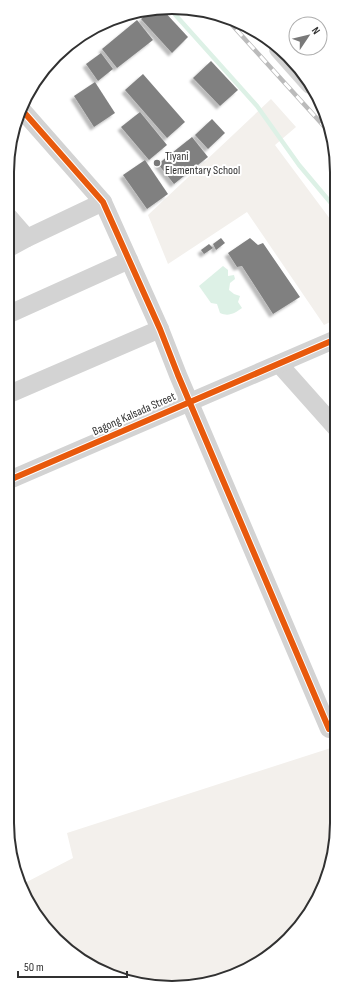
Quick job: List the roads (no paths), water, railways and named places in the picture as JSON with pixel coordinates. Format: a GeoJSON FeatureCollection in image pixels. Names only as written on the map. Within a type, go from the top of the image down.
{"type":"FeatureCollection","features":[{"type":"Feature","properties":{"kind":"street"},"geometry":{"type":"LineString","coordinates":[[25,114],[103,202],[160,329],[189,401],[329,729]]}},
{"type":"Feature","properties":{"kind":"street"},"geometry":{"type":"LineString","coordinates":[[14,244],[103,202]]}},
{"type":"Feature","properties":{"kind":"street"},"geometry":{"type":"LineString","coordinates":[[14,223],[27,238]]}},
{"type":"Feature","properties":{"kind":"street"},"geometry":{"type":"LineString","coordinates":[[14,312],[129,260]]}},
{"type":"Feature","properties":{"kind":"street"},"geometry":{"type":"LineString","coordinates":[[14,392],[160,329]]}},
{"type":"Feature","properties":{"kind":"street","name":"Bagong Kalsada Street"},"geometry":{"type":"LineString","coordinates":[[14,478],[189,401],[330,342]]}},
{"type":"Feature","properties":{"kind":"street"},"geometry":{"type":"LineString","coordinates":[[279,364],[330,421]]}},
{"type":"Feature","properties":{"kind":"waterway"},"geometry":{"type":"LineString","coordinates":[[175,14],[257,106],[299,165],[330,202]]}},
{"type":"Feature","properties":{"kind":"railway"},"geometry":{"type":"LineString","coordinates":[[234,27],[323,126]]}},
{"type":"Feature","properties":{"kind":"place","name":"Tiyani Elementary School"},"geometry":{"type":"Point","coordinates":[157,163]}}]}
